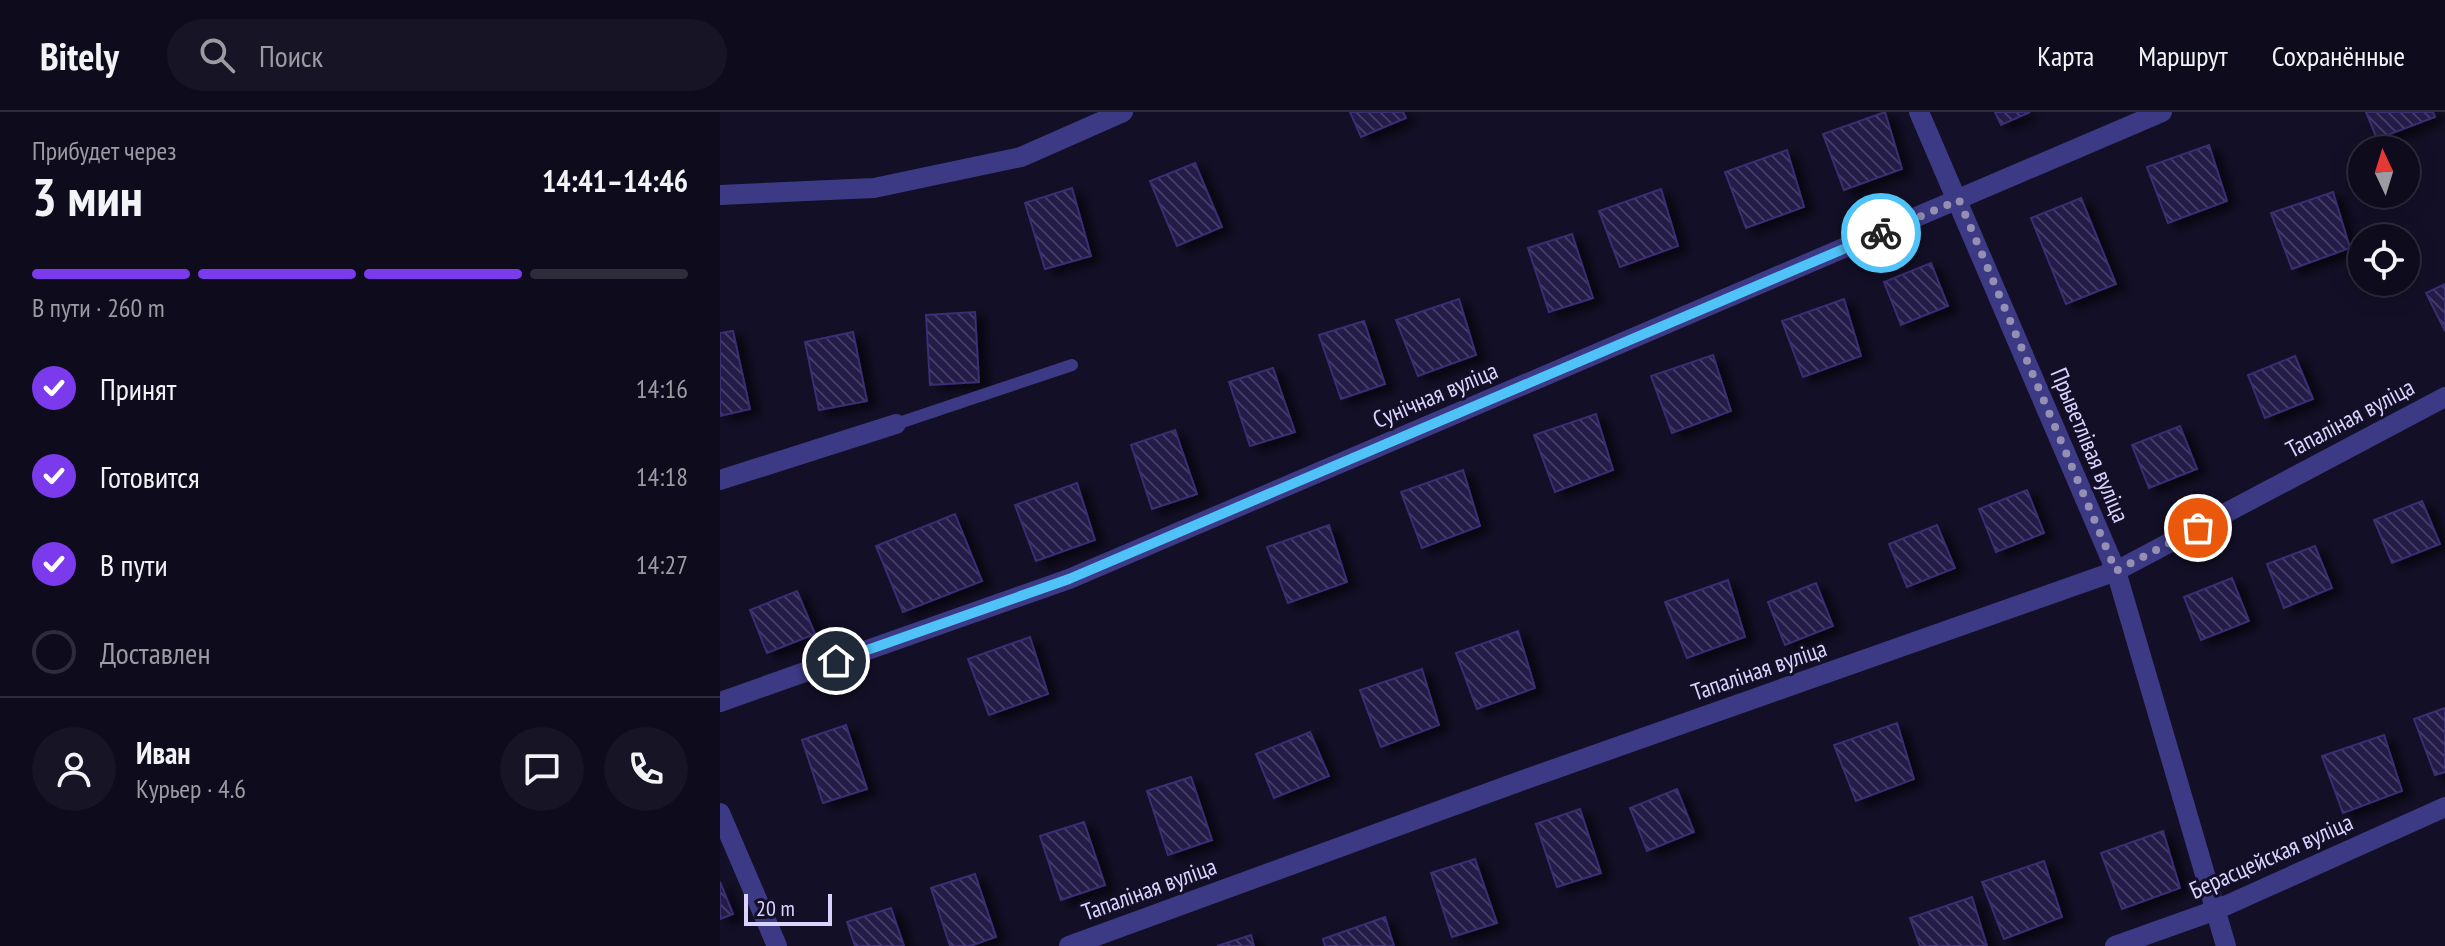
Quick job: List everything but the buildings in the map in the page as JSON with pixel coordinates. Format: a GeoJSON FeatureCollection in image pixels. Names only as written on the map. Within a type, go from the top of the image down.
{"type":"FeatureCollection","features":[{"type":"Feature","properties":{"kind":"street"},"geometry":{"type":"LineString","coordinates":[[720,195],[874,188],[1021,157],[1123,112]]}},
{"type":"Feature","properties":{"kind":"street","name":"Прыветлівая вуліца"},"geometry":{"type":"LineString","coordinates":[[1919,112],[2116,571],[2226,946]]}},
{"type":"Feature","properties":{"kind":"street","name":"Сунічная вуліца"},"geometry":{"type":"LineString","coordinates":[[720,702],[1069,579],[2162,112]]}},
{"type":"Feature","properties":{"kind":"street","name":"Тапаліная вуліца"},"geometry":{"type":"LineString","coordinates":[[1069,946],[1544,773],[2116,571],[2445,397]]}},
{"type":"Feature","properties":{"kind":"street"},"geometry":{"type":"LineString","coordinates":[[720,480],[896,424]]}},
{"type":"Feature","properties":{"kind":"street","name":"Берасцейская вуліца"},"geometry":{"type":"LineString","coordinates":[[2115,946],[2216,910],[2445,807]]}},
{"type":"Feature","properties":{"kind":"street"},"geometry":{"type":"LineString","coordinates":[[720,813],[777,946]]}},
{"type":"Feature","properties":{"kind":"lane"},"geometry":{"type":"LineString","coordinates":[[896,424],[1072,365]]}},
{"type":"Feature","properties":{"kind":"way so far"},"geometry":{"type":"LineString","coordinates":[[1881,233],[1959,200],[2116,571],[2198,528]]}},
{"type":"Feature","properties":{"kind":"route"},"geometry":{"type":"LineString","coordinates":[[836,661],[1069,579],[1881,233]]}}]}
